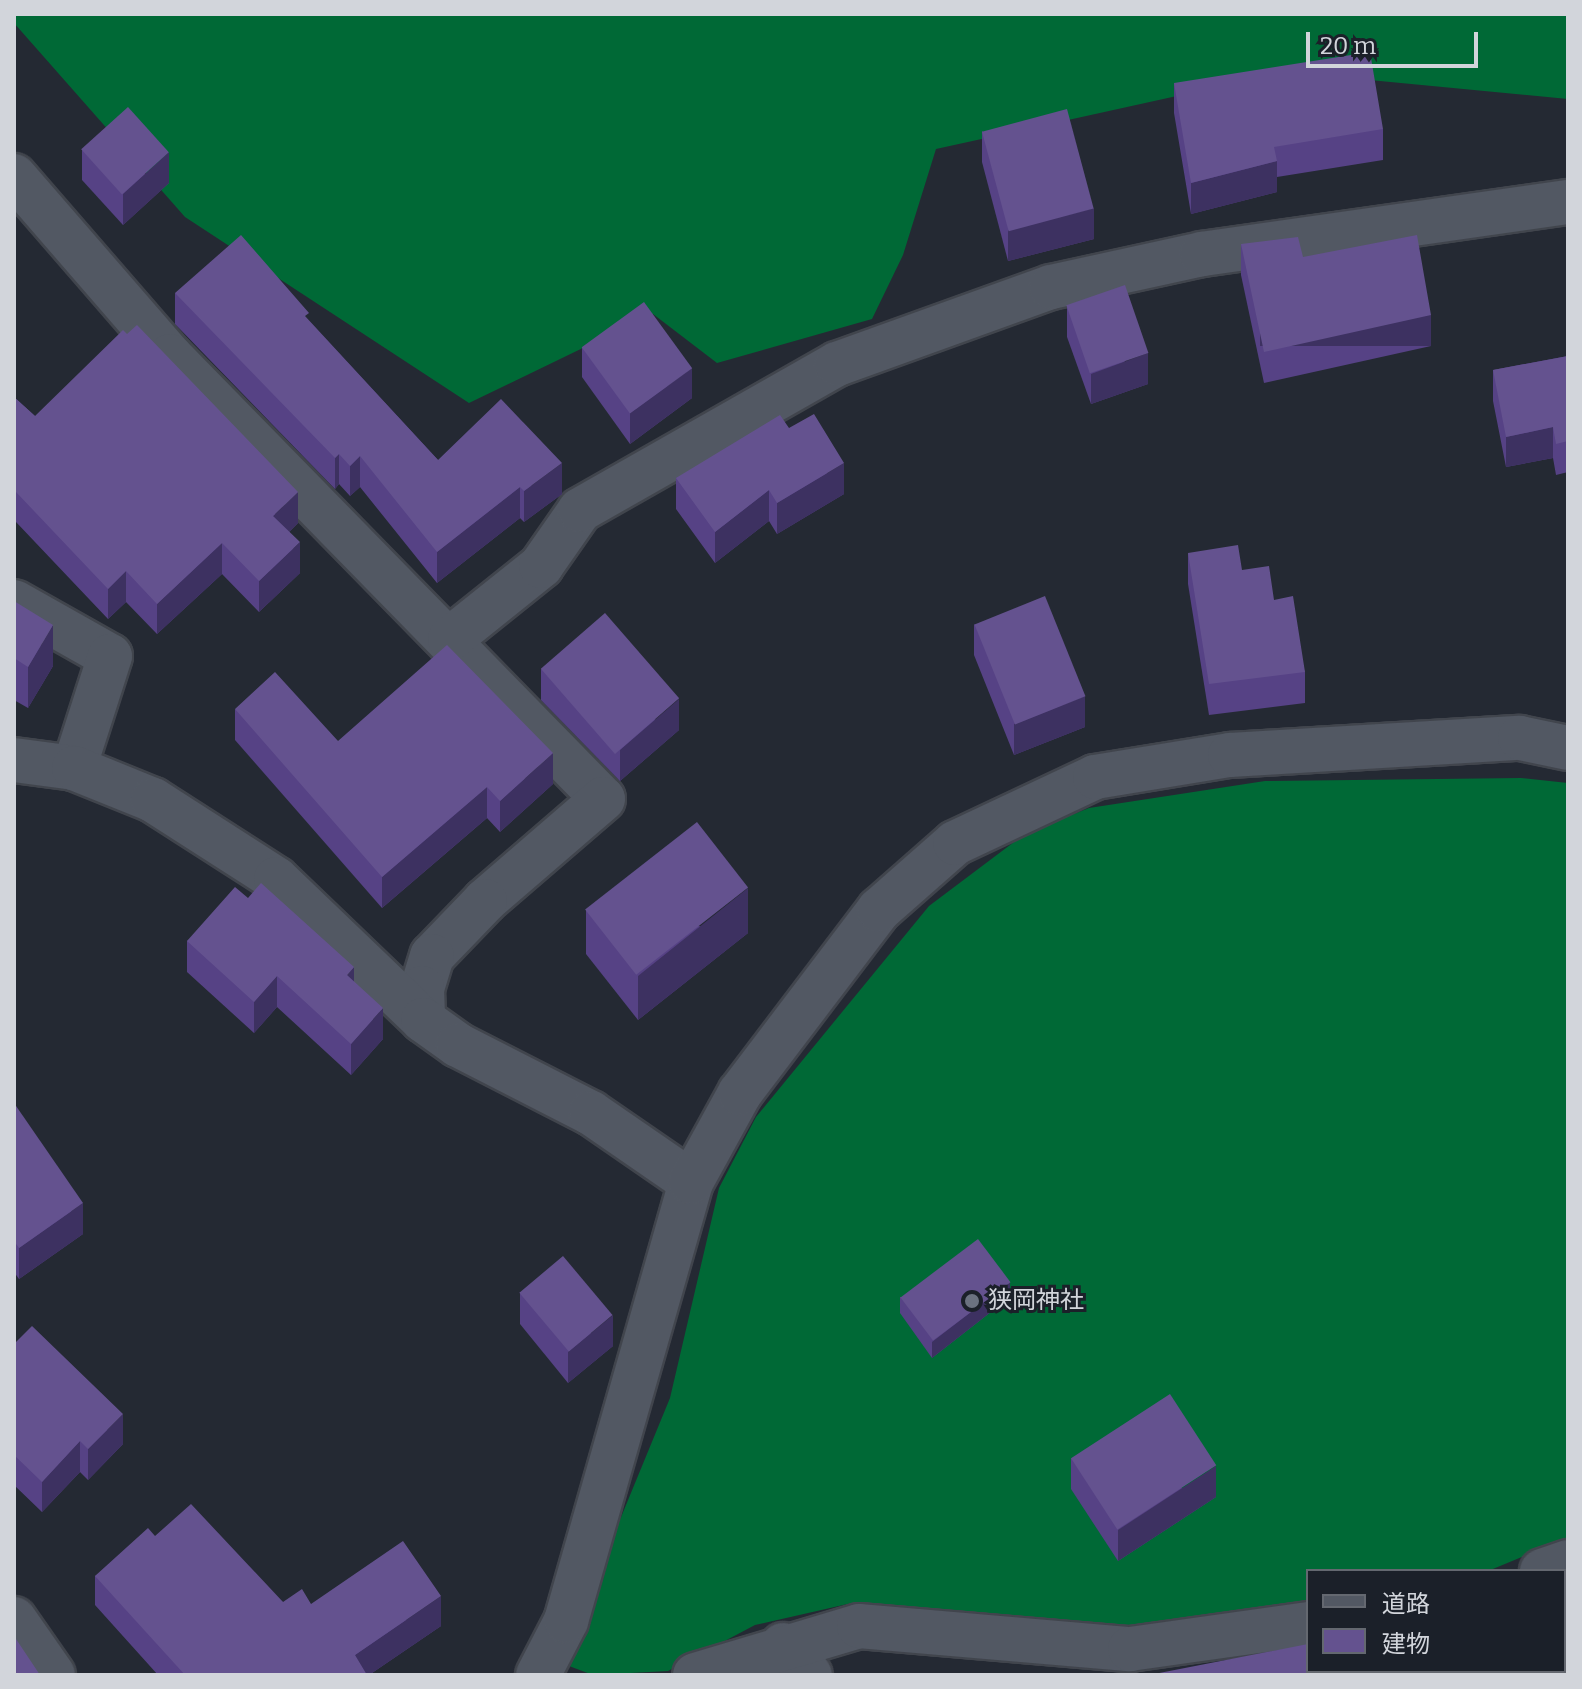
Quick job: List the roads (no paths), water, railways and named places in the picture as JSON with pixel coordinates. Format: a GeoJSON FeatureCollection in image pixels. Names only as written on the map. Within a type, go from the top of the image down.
{"type":"FeatureCollection","features":[{"type":"Feature","properties":{"kind":"street"},"geometry":{"type":"LineString","coordinates":[[14,176],[170,356],[450,639],[603,799],[485,901],[432,956],[422,988],[423,1020]]}},
{"type":"Feature","properties":{"kind":"street"},"geometry":{"type":"LineString","coordinates":[[450,639],[541,566],[580,510],[837,364],[1051,287],[1202,254],[1568,202]]}},
{"type":"Feature","properties":{"kind":"street"},"geometry":{"type":"LineString","coordinates":[[14,602],[110,656],[74,768]]}},
{"type":"Feature","properties":{"kind":"street"},"geometry":{"type":"LineString","coordinates":[[538,1675],[566,1621],[691,1182],[740,1093],[879,910],[955,843],[1095,777],[1230,755],[1520,738],[1568,748]]}},
{"type":"Feature","properties":{"kind":"street"},"geometry":{"type":"LineString","coordinates":[[14,760],[74,768],[153,800],[276,879],[423,1020],[458,1045],[591,1113],[691,1182]]}},
{"type":"Feature","properties":{"kind":"street"},"geometry":{"type":"LineString","coordinates":[[1548,1569],[1568,1562]]}},
{"type":"Feature","properties":{"kind":"street"},"geometry":{"type":"LineString","coordinates":[[14,1619],[53,1675]]}},
{"type":"Feature","properties":{"kind":"street"},"geometry":{"type":"LineString","coordinates":[[695,1675],[796,1660],[859,1626],[1130,1649],[1306,1624]]}},
{"type":"Feature","properties":{"kind":"place","name":"狭岡神社"},"geometry":{"type":"Point","coordinates":[972,1301]}}]}
